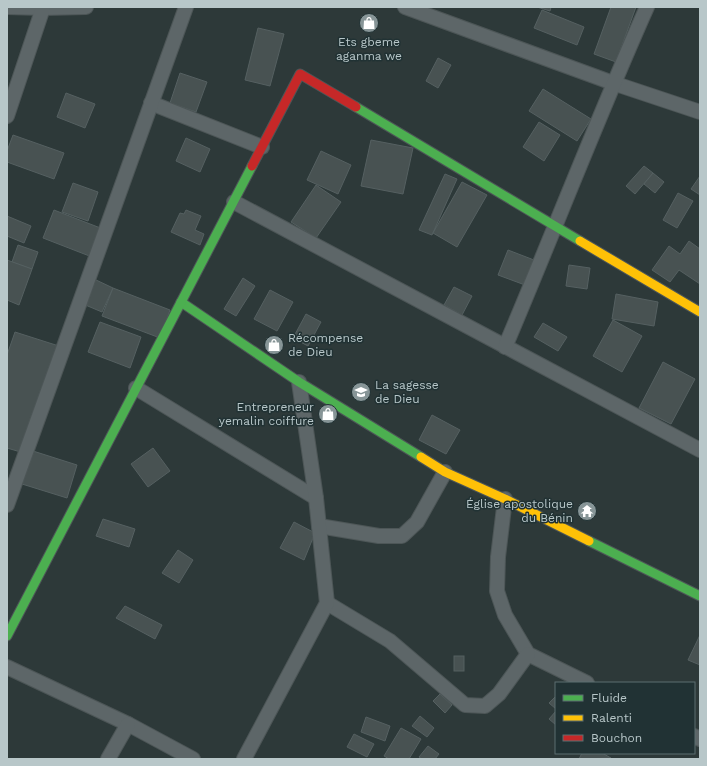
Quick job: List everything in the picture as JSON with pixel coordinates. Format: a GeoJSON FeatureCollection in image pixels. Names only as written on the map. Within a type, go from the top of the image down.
{"type":"FeatureCollection","features":[{"type":"Feature","properties":{"kind":"street"},"geometry":{"type":"LineString","coordinates":[[7,7],[86,7]]}},
{"type":"Feature","properties":{"kind":"street"},"geometry":{"type":"LineString","coordinates":[[7,505],[186,7]]}},
{"type":"Feature","properties":{"kind":"street"},"geometry":{"type":"LineString","coordinates":[[405,7],[613,83],[700,112]]}},
{"type":"Feature","properties":{"kind":"street"},"geometry":{"type":"LineString","coordinates":[[505,347],[613,83],[647,7]]}},
{"type":"Feature","properties":{"kind":"street"},"geometry":{"type":"LineString","coordinates":[[7,116],[43,8]]}},
{"type":"Feature","properties":{"kind":"street"},"geometry":{"type":"LineString","coordinates":[[7,636],[12,616],[136,388],[300,74],[700,312]]}},
{"type":"Feature","properties":{"kind":"street"},"geometry":{"type":"LineString","coordinates":[[151,103],[262,147]]}},
{"type":"Feature","properties":{"kind":"street"},"geometry":{"type":"LineString","coordinates":[[234,202],[700,450]]}},
{"type":"Feature","properties":{"kind":"street"},"geometry":{"type":"LineString","coordinates":[[181,302],[299,382],[445,472],[505,499],[700,596]]}},
{"type":"Feature","properties":{"kind":"street"},"geometry":{"type":"LineString","coordinates":[[244,759],[328,603],[316,498],[299,382]]}},
{"type":"Feature","properties":{"kind":"street"},"geometry":{"type":"LineString","coordinates":[[136,388],[316,498]]}},
{"type":"Feature","properties":{"kind":"street"},"geometry":{"type":"LineString","coordinates":[[319,526],[378,536],[402,536],[417,522],[445,472]]}},
{"type":"Feature","properties":{"kind":"street"},"geometry":{"type":"LineString","coordinates":[[505,499],[498,557],[497,591],[505,615],[528,654],[585,682]]}},
{"type":"Feature","properties":{"kind":"street"},"geometry":{"type":"LineString","coordinates":[[328,603],[390,641],[465,705],[485,706],[499,694],[528,654]]}},
{"type":"Feature","properties":{"kind":"street"},"geometry":{"type":"LineString","coordinates":[[7,667],[128,724],[193,759]]}},
{"type":"Feature","properties":{"kind":"street"},"geometry":{"type":"LineString","coordinates":[[108,759],[128,724]]}},
{"type":"Feature","properties":{"kind":"building"},"geometry":{"type":"Polygon","coordinates":[[[537,7],[551,7],[550,11],[537,7]]]}},
{"type":"Feature","properties":{"kind":"building"},"geometry":{"type":"Polygon","coordinates":[[[611,7],[636,7],[616,62],[594,54],[611,7]]]}},
{"type":"Feature","properties":{"kind":"building"},"geometry":{"type":"Polygon","coordinates":[[[542,10],[584,27],[577,45],[534,28],[542,10]]]}},
{"type":"Feature","properties":{"kind":"building"},"geometry":{"type":"Polygon","coordinates":[[[258,28],[284,34],[270,86],[245,80],[258,28]]]}},
{"type":"Feature","properties":{"kind":"building"},"geometry":{"type":"Polygon","coordinates":[[[438,58],[451,65],[438,88],[426,81],[438,58]]]}},
{"type":"Feature","properties":{"kind":"building"},"geometry":{"type":"Polygon","coordinates":[[[180,73],[207,82],[196,112],[170,103],[180,73]]]}},
{"type":"Feature","properties":{"kind":"building"},"geometry":{"type":"Polygon","coordinates":[[[543,89],[591,119],[577,141],[529,111],[543,89]]]}},
{"type":"Feature","properties":{"kind":"building"},"geometry":{"type":"Polygon","coordinates":[[[66,93],[95,104],[85,128],[57,117],[66,93]]]}},
{"type":"Feature","properties":{"kind":"building"},"geometry":{"type":"Polygon","coordinates":[[[539,122],[560,135],[544,161],[523,147],[539,122]]]}},
{"type":"Feature","properties":{"kind":"building"},"geometry":{"type":"Polygon","coordinates":[[[13,135],[64,153],[54,179],[7,162],[7,151],[13,135]]]}},
{"type":"Feature","properties":{"kind":"building"},"geometry":{"type":"Polygon","coordinates":[[[186,138],[210,149],[200,172],[176,161],[186,138]]]}},
{"type":"Feature","properties":{"kind":"building"},"geometry":{"type":"Polygon","coordinates":[[[371,140],[413,148],[403,194],[361,186],[371,140]]]}},
{"type":"Feature","properties":{"kind":"building"},"geometry":{"type":"Polygon","coordinates":[[[321,151],[351,165],[338,194],[307,180],[321,151]]]}},
{"type":"Feature","properties":{"kind":"building"},"geometry":{"type":"Polygon","coordinates":[[[644,166],[653,173],[635,194],[626,186],[644,166]]]}},
{"type":"Feature","properties":{"kind":"building"},"geometry":{"type":"Polygon","coordinates":[[[653,173],[664,182],[655,193],[644,184],[653,173]]]}},
{"type":"Feature","properties":{"kind":"building"},"geometry":{"type":"Polygon","coordinates":[[[445,174],[457,179],[432,235],[419,230],[445,174]]]}},
{"type":"Feature","properties":{"kind":"building"},"geometry":{"type":"Polygon","coordinates":[[[700,176],[700,195],[691,189],[700,176]]]}},
{"type":"Feature","properties":{"kind":"building"},"geometry":{"type":"Polygon","coordinates":[[[462,182],[487,195],[457,247],[433,233],[462,182]]]}},
{"type":"Feature","properties":{"kind":"building"},"geometry":{"type":"Polygon","coordinates":[[[73,183],[98,192],[88,221],[62,212],[73,183]]]}},
{"type":"Feature","properties":{"kind":"building"},"geometry":{"type":"Polygon","coordinates":[[[316,185],[341,202],[316,238],[291,222],[316,185]]]}},
{"type":"Feature","properties":{"kind":"building"},"geometry":{"type":"Polygon","coordinates":[[[678,193],[693,201],[677,228],[663,220],[678,193]]]}},
{"type":"Feature","properties":{"kind":"building"},"geometry":{"type":"Polygon","coordinates":[[[54,210],[103,229],[92,257],[43,238],[54,210]]]}},
{"type":"Feature","properties":{"kind":"building"},"geometry":{"type":"Polygon","coordinates":[[[186,210],[201,216],[195,230],[204,234],[200,245],[171,232],[180,213],[184,214],[186,210]]]}},
{"type":"Feature","properties":{"kind":"building"},"geometry":{"type":"Polygon","coordinates":[[[7,216],[31,226],[24,243],[7,236],[7,216]]]}},
{"type":"Feature","properties":{"kind":"building"},"geometry":{"type":"Polygon","coordinates":[[[689,241],[700,249],[700,284],[679,270],[670,282],[652,270],[669,246],[680,254],[689,241]]]}},
{"type":"Feature","properties":{"kind":"building"},"geometry":{"type":"Polygon","coordinates":[[[18,245],[38,252],[32,269],[12,262],[18,245]]]}},
{"type":"Feature","properties":{"kind":"building"},"geometry":{"type":"Polygon","coordinates":[[[508,250],[534,260],[525,285],[498,275],[508,250]]]}},
{"type":"Feature","properties":{"kind":"building"},"geometry":{"type":"Polygon","coordinates":[[[7,260],[32,269],[19,305],[7,300],[7,260]]]}},
{"type":"Feature","properties":{"kind":"building"},"geometry":{"type":"Polygon","coordinates":[[[569,265],[590,268],[587,289],[566,286],[569,265]]]}},
{"type":"Feature","properties":{"kind":"building"},"geometry":{"type":"Polygon","coordinates":[[[243,278],[255,286],[236,316],[224,309],[243,278]]]}},
{"type":"Feature","properties":{"kind":"building"},"geometry":{"type":"Polygon","coordinates":[[[94,279],[113,288],[102,312],[83,304],[94,279]]]}},
{"type":"Feature","properties":{"kind":"building"},"geometry":{"type":"Polygon","coordinates":[[[454,287],[472,296],[462,315],[444,305],[454,287]]]}},
{"type":"Feature","properties":{"kind":"building"},"geometry":{"type":"Polygon","coordinates":[[[113,288],[170,310],[160,338],[102,316],[113,288]]]}},
{"type":"Feature","properties":{"kind":"building"},"geometry":{"type":"Polygon","coordinates":[[[270,290],[293,302],[277,331],[254,319],[270,290]]]}},
{"type":"Feature","properties":{"kind":"building"},"geometry":{"type":"Polygon","coordinates":[[[616,294],[658,302],[654,326],[612,319],[616,294]]]}},
{"type":"Feature","properties":{"kind":"building"},"geometry":{"type":"Polygon","coordinates":[[[306,314],[321,322],[308,346],[293,338],[306,314]]]}},
{"type":"Feature","properties":{"kind":"building"},"geometry":{"type":"Polygon","coordinates":[[[613,320],[642,336],[622,372],[593,356],[613,320]]]}},
{"type":"Feature","properties":{"kind":"building"},"geometry":{"type":"Polygon","coordinates":[[[100,322],[141,337],[130,368],[88,352],[100,322]]]}},
{"type":"Feature","properties":{"kind":"building"},"geometry":{"type":"Polygon","coordinates":[[[543,323],[567,337],[558,351],[534,337],[543,323]]]}},
{"type":"Feature","properties":{"kind":"building"},"geometry":{"type":"Polygon","coordinates":[[[15,332],[62,347],[24,453],[7,448],[7,355],[15,332]]]}},
{"type":"Feature","properties":{"kind":"building"},"geometry":{"type":"Polygon","coordinates":[[[663,362],[695,379],[671,424],[639,408],[663,362]]]}},
{"type":"Feature","properties":{"kind":"building"},"geometry":{"type":"Polygon","coordinates":[[[432,415],[460,430],[446,454],[419,440],[432,415]]]}},
{"type":"Feature","properties":{"kind":"building"},"geometry":{"type":"Polygon","coordinates":[[[153,448],[170,471],[148,487],[131,464],[153,448]]]}},
{"type":"Feature","properties":{"kind":"building"},"geometry":{"type":"Polygon","coordinates":[[[33,451],[77,465],[67,498],[22,484],[33,451]]]}},
{"type":"Feature","properties":{"kind":"building"},"geometry":{"type":"Polygon","coordinates":[[[103,519],[135,529],[129,547],[96,536],[103,519]]]}},
{"type":"Feature","properties":{"kind":"building"},"geometry":{"type":"Polygon","coordinates":[[[294,522],[315,533],[304,560],[280,548],[294,522]]]}},
{"type":"Feature","properties":{"kind":"building"},"geometry":{"type":"Polygon","coordinates":[[[178,550],[193,560],[179,583],[162,573],[178,550]]]}},
{"type":"Feature","properties":{"kind":"building"},"geometry":{"type":"Polygon","coordinates":[[[125,606],[162,625],[155,639],[116,618],[125,606]]]}},
{"type":"Feature","properties":{"kind":"building"},"geometry":{"type":"Polygon","coordinates":[[[700,635],[700,665],[688,660],[700,635]]]}},
{"type":"Feature","properties":{"kind":"building"},"geometry":{"type":"Polygon","coordinates":[[[454,656],[464,656],[464,671],[454,671],[454,656]]]}},
{"type":"Feature","properties":{"kind":"building"},"geometry":{"type":"Polygon","coordinates":[[[440,694],[452,705],[445,713],[433,701],[440,694]]]}},
{"type":"Feature","properties":{"kind":"building"},"geometry":{"type":"Polygon","coordinates":[[[555,697],[555,708],[549,703],[555,697]]]}},
{"type":"Feature","properties":{"kind":"building"},"geometry":{"type":"Polygon","coordinates":[[[555,712],[555,724],[549,719],[555,712]]]}},
{"type":"Feature","properties":{"kind":"building"},"geometry":{"type":"Polygon","coordinates":[[[420,716],[434,728],[427,737],[412,726],[420,716]]]}},
{"type":"Feature","properties":{"kind":"building"},"geometry":{"type":"Polygon","coordinates":[[[366,717],[390,726],[385,741],[361,732],[366,717]]]}},
{"type":"Feature","properties":{"kind":"building"},"geometry":{"type":"Polygon","coordinates":[[[401,728],[421,739],[409,759],[389,759],[384,756],[401,728]]]}},
{"type":"Feature","properties":{"kind":"building"},"geometry":{"type":"Polygon","coordinates":[[[354,734],[374,744],[367,757],[347,747],[354,734]]]}},
{"type":"Feature","properties":{"kind":"building"},"geometry":{"type":"Polygon","coordinates":[[[428,746],[439,754],[435,759],[422,759],[419,757],[428,746]]]}},
{"type":"Feature","properties":{"kind":"building"},"geometry":{"type":"Polygon","coordinates":[[[582,754],[604,754],[611,758],[579,759],[582,754]]]}},
{"type":"Feature","properties":{"kind":"traffic: fast"},"geometry":{"type":"LineString","coordinates":[[356,107],[580,241]]}},
{"type":"Feature","properties":{"kind":"traffic: fast"},"geometry":{"type":"LineString","coordinates":[[7,636],[252,166]]}},
{"type":"Feature","properties":{"kind":"traffic: fast"},"geometry":{"type":"LineString","coordinates":[[181,302],[299,382],[421,457]]}},
{"type":"Feature","properties":{"kind":"traffic: fast"},"geometry":{"type":"LineString","coordinates":[[589,541],[700,596]]}},
{"type":"Feature","properties":{"kind":"traffic: slow"},"geometry":{"type":"LineString","coordinates":[[580,241],[700,312]]}},
{"type":"Feature","properties":{"kind":"traffic: slow"},"geometry":{"type":"LineString","coordinates":[[421,457],[445,472],[505,499],[589,541]]}},
{"type":"Feature","properties":{"kind":"traffic: jam"},"geometry":{"type":"LineString","coordinates":[[252,166],[300,74],[356,107]]}},
{"type":"Feature","properties":{"kind":"place","name":"Ets gbeme aganma we"},"geometry":{"type":"Point","coordinates":[369,23]}},
{"type":"Feature","properties":{"kind":"place","name":"Récompense de Dieu"},"geometry":{"type":"Point","coordinates":[274,345]}},
{"type":"Feature","properties":{"kind":"place","name":"La sagesse de Dieu"},"geometry":{"type":"Point","coordinates":[361,392]}},
{"type":"Feature","properties":{"kind":"place","name":"Entrepreneur yemalin coiffure"},"geometry":{"type":"Point","coordinates":[328,414]}},
{"type":"Feature","properties":{"kind":"place","name":"Église apostolique du Bénin"},"geometry":{"type":"Point","coordinates":[587,511]}}]}
